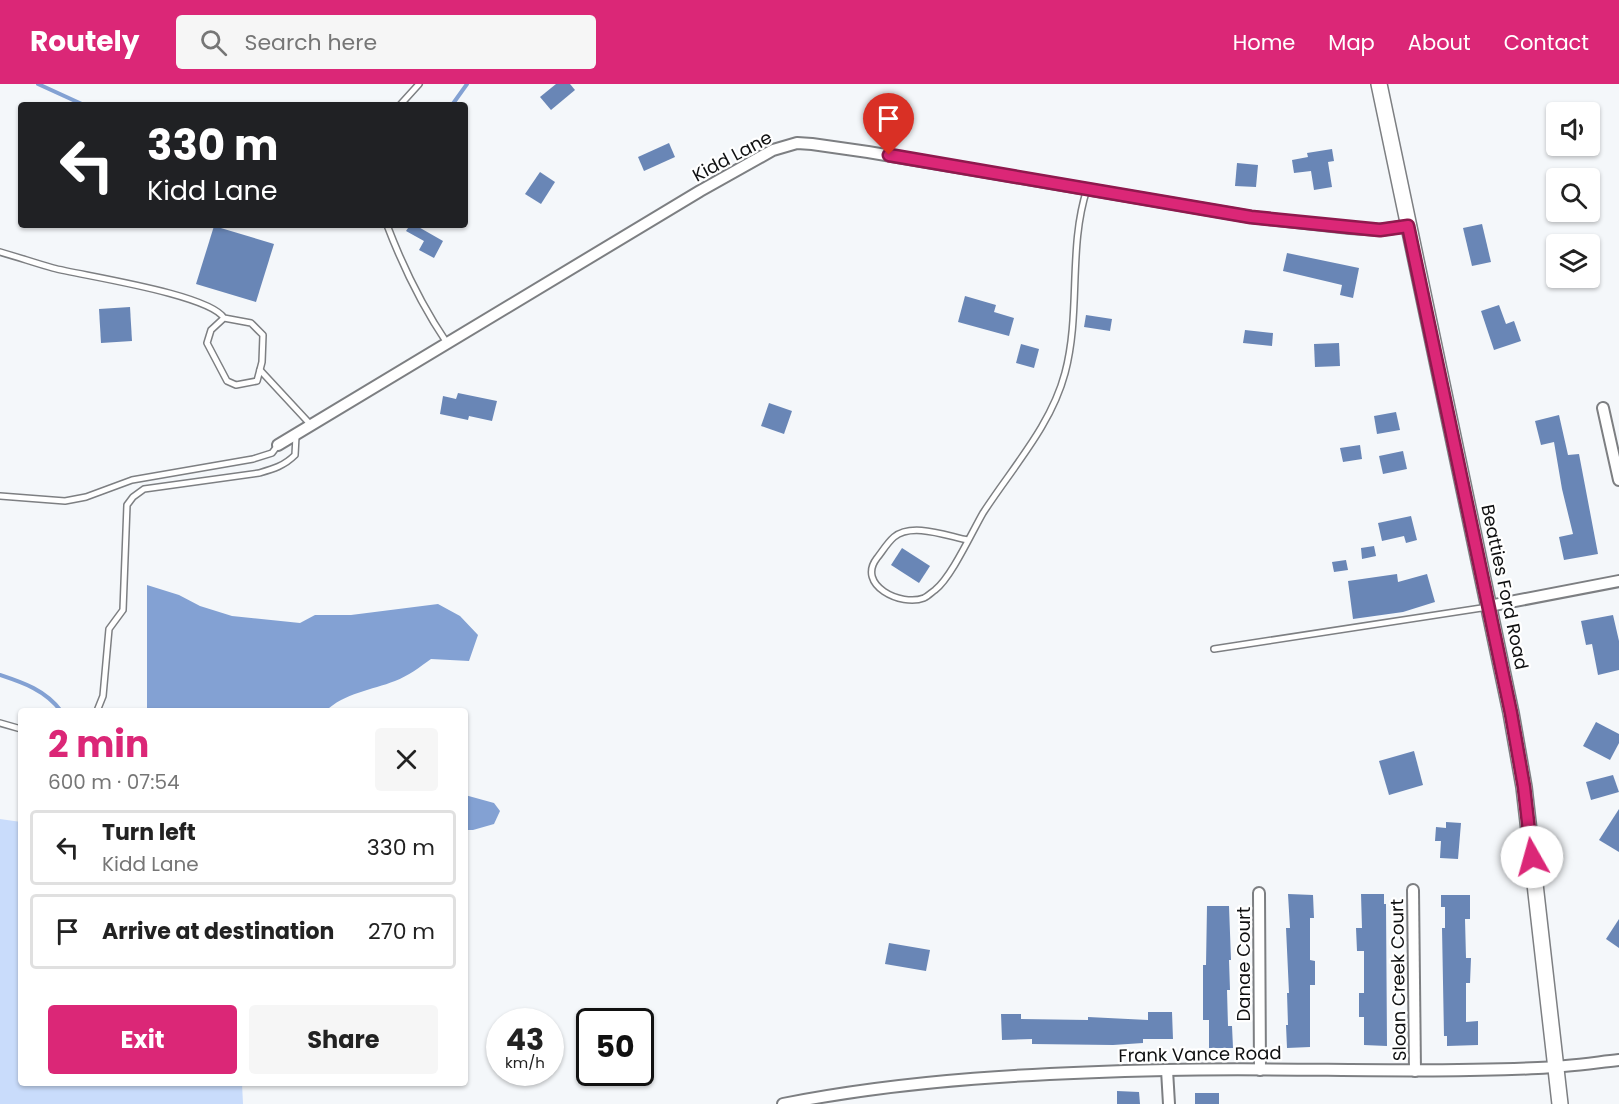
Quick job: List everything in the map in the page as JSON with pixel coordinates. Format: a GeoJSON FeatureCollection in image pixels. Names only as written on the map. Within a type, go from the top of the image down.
{"type":"FeatureCollection","features":[{"type":"Feature","properties":{"kind":"main road","name":"Beatties Ford Road"},"geometry":{"type":"LineString","coordinates":[[1379,84],[1511,713],[1524,787],[1560,1104]]}},
{"type":"Feature","properties":{"kind":"street","name":"Kidd Lane"},"geometry":{"type":"LineString","coordinates":[[278,445],[700,191],[755,159],[784,146],[812,144],[1251,217],[1360,229],[1380,230],[1408,226]]}},
{"type":"Feature","properties":{"kind":"street"},"geometry":{"type":"LineString","coordinates":[[1603,408],[1619,480]]}},
{"type":"Feature","properties":{"kind":"street"},"geometry":{"type":"LineString","coordinates":[[1489,606],[1619,581]]}},
{"type":"Feature","properties":{"kind":"street","name":"Sloan Creek Court"},"geometry":{"type":"LineString","coordinates":[[1413,890],[1415,1071]]}},
{"type":"Feature","properties":{"kind":"street","name":"Danae Court"},"geometry":{"type":"LineString","coordinates":[[1259,893],[1260,1070]]}},
{"type":"Feature","properties":{"kind":"street","name":"Frank Vance Road"},"geometry":{"type":"LineString","coordinates":[[783,1104],[878,1088],[964,1079],[1167,1070],[1415,1071],[1556,1067],[1619,1060]]}},
{"type":"Feature","properties":{"kind":"street"},"geometry":{"type":"LineString","coordinates":[[1167,1070],[1169,1104]]}},
{"type":"Feature","properties":{"kind":"lane"},"geometry":{"type":"LineString","coordinates":[[403,102],[419,84]]}},
{"type":"Feature","properties":{"kind":"lane"},"geometry":{"type":"LineString","coordinates":[[968,540],[907,530],[893,537],[874,562],[872,577],[882,592],[899,600],[923,598],[938,587],[968,540],[984,513],[1035,440],[1065,373],[1074,317],[1080,212],[1087,189]]}},
{"type":"Feature","properties":{"kind":"lane"},"geometry":{"type":"LineString","coordinates":[[388,228],[401,262],[424,307],[447,344]]}},
{"type":"Feature","properties":{"kind":"lane"},"geometry":{"type":"LineString","coordinates":[[0,252],[52,268],[192,300],[221,314],[224,318],[251,323],[263,334],[264,349],[257,381],[236,385],[226,381],[207,343],[211,330],[224,318]]}},
{"type":"Feature","properties":{"kind":"lane"},"geometry":{"type":"LineString","coordinates":[[260,370],[311,425]]}},
{"type":"Feature","properties":{"kind":"lane"},"geometry":{"type":"LineString","coordinates":[[98,708],[103,696],[109,629],[123,610],[127,505],[144,489],[259,473],[276,468],[287,463],[295,455],[297,434]]}},
{"type":"Feature","properties":{"kind":"lane"},"geometry":{"type":"LineString","coordinates":[[0,496],[65,501],[86,497],[132,480],[253,459],[273,453],[278,445]]}},
{"type":"Feature","properties":{"kind":"lane"},"geometry":{"type":"LineString","coordinates":[[1214,649],[1489,606]]}},
{"type":"Feature","properties":{"kind":"lane"},"geometry":{"type":"LineString","coordinates":[[0,723],[18,728]]}},
{"type":"Feature","properties":{"kind":"shaded area"},"geometry":{"type":"Polygon","coordinates":[[[0,819],[18,822],[18,1086],[242,1086],[243,1104],[0,1104],[0,819]]]}},
{"type":"Feature","properties":{"kind":"water"},"geometry":{"type":"Polygon","coordinates":[[[147,585],[232,616],[300,623],[315,615],[351,615],[438,604],[460,616],[478,635],[469,661],[431,659],[400,679],[350,696],[330,708],[147,708],[147,585]]]}},
{"type":"Feature","properties":{"kind":"water"},"geometry":{"type":"Polygon","coordinates":[[[468,796],[494,803],[500,811],[494,824],[468,830],[468,796]]]}},
{"type":"Feature","properties":{"kind":"building"},"geometry":{"type":"Polygon","coordinates":[[[556,84],[570,84],[575,90],[551,110],[540,97],[556,84]]]}},
{"type":"Feature","properties":{"kind":"building"},"geometry":{"type":"Polygon","coordinates":[[[669,143],[675,157],[644,171],[638,157],[669,143]]]}},
{"type":"Feature","properties":{"kind":"building"},"geometry":{"type":"Polygon","coordinates":[[[1332,149],[1334,161],[1328,162],[1332,187],[1314,190],[1311,171],[1294,173],[1292,160],[1308,157],[1307,153],[1332,149]]]}},
{"type":"Feature","properties":{"kind":"building"},"geometry":{"type":"Polygon","coordinates":[[[1237,163],[1258,165],[1256,187],[1235,186],[1237,163]]]}},
{"type":"Feature","properties":{"kind":"building"},"geometry":{"type":"Polygon","coordinates":[[[540,172],[555,182],[541,204],[525,194],[540,172]]]}},
{"type":"Feature","properties":{"kind":"building"},"geometry":{"type":"Polygon","coordinates":[[[1482,224],[1491,262],[1472,266],[1463,228],[1482,224]]]}},
{"type":"Feature","properties":{"kind":"building"},"geometry":{"type":"Polygon","coordinates":[[[213,228],[221,228],[274,244],[256,302],[196,284],[213,228]]]}},
{"type":"Feature","properties":{"kind":"building"},"geometry":{"type":"Polygon","coordinates":[[[408,228],[420,228],[443,241],[434,258],[419,250],[424,241],[406,231],[408,228]]]}},
{"type":"Feature","properties":{"kind":"building"},"geometry":{"type":"Polygon","coordinates":[[[1287,253],[1359,268],[1353,298],[1340,295],[1342,285],[1283,271],[1287,253]]]}},
{"type":"Feature","properties":{"kind":"building"},"geometry":{"type":"Polygon","coordinates":[[[965,296],[996,305],[994,312],[1014,318],[1009,336],[958,322],[965,296]]]}},
{"type":"Feature","properties":{"kind":"building"},"geometry":{"type":"Polygon","coordinates":[[[1499,305],[1506,324],[1514,321],[1521,341],[1494,350],[1481,311],[1499,305]]]}},
{"type":"Feature","properties":{"kind":"building"},"geometry":{"type":"Polygon","coordinates":[[[130,307],[132,341],[101,343],[99,309],[130,307]]]}},
{"type":"Feature","properties":{"kind":"building"},"geometry":{"type":"Polygon","coordinates":[[[1086,315],[1112,319],[1110,331],[1084,327],[1086,315]]]}},
{"type":"Feature","properties":{"kind":"building"},"geometry":{"type":"Polygon","coordinates":[[[1245,330],[1273,333],[1272,346],[1243,343],[1245,330]]]}},
{"type":"Feature","properties":{"kind":"building"},"geometry":{"type":"Polygon","coordinates":[[[1339,343],[1340,366],[1315,367],[1314,344],[1339,343]]]}},
{"type":"Feature","properties":{"kind":"building"},"geometry":{"type":"Polygon","coordinates":[[[1021,344],[1039,349],[1034,368],[1016,363],[1021,344]]]}},
{"type":"Feature","properties":{"kind":"building"},"geometry":{"type":"Polygon","coordinates":[[[458,393],[497,401],[492,421],[469,416],[468,420],[440,414],[443,396],[456,399],[458,393]]]}},
{"type":"Feature","properties":{"kind":"building"},"geometry":{"type":"Polygon","coordinates":[[[769,403],[792,411],[784,434],[761,426],[769,403]]]}},
{"type":"Feature","properties":{"kind":"building"},"geometry":{"type":"Polygon","coordinates":[[[1396,412],[1400,430],[1377,434],[1374,416],[1396,412]]]}},
{"type":"Feature","properties":{"kind":"building"},"geometry":{"type":"Polygon","coordinates":[[[1559,415],[1568,455],[1579,454],[1598,554],[1564,560],[1559,537],[1573,534],[1554,442],[1541,445],[1535,421],[1559,415]]]}},
{"type":"Feature","properties":{"kind":"building"},"geometry":{"type":"Polygon","coordinates":[[[1360,445],[1362,459],[1343,462],[1340,448],[1360,445]]]}},
{"type":"Feature","properties":{"kind":"building"},"geometry":{"type":"Polygon","coordinates":[[[1403,451],[1407,469],[1383,474],[1379,456],[1403,451]]]}},
{"type":"Feature","properties":{"kind":"building"},"geometry":{"type":"Polygon","coordinates":[[[1411,516],[1417,540],[1406,543],[1404,536],[1382,541],[1378,523],[1411,516]]]}},
{"type":"Feature","properties":{"kind":"building"},"geometry":{"type":"Polygon","coordinates":[[[1374,546],[1376,556],[1362,559],[1361,548],[1374,546]]]}},
{"type":"Feature","properties":{"kind":"building"},"geometry":{"type":"Polygon","coordinates":[[[902,548],[930,566],[919,583],[891,565],[902,548]]]}},
{"type":"Feature","properties":{"kind":"building"},"geometry":{"type":"Polygon","coordinates":[[[1346,560],[1348,570],[1334,572],[1332,562],[1346,560]]]}},
{"type":"Feature","properties":{"kind":"building"},"geometry":{"type":"Polygon","coordinates":[[[1397,574],[1398,582],[1427,574],[1435,602],[1403,612],[1353,619],[1348,581],[1397,574]]]}},
{"type":"Feature","properties":{"kind":"building"},"geometry":{"type":"Polygon","coordinates":[[[1613,615],[1619,641],[1619,670],[1598,675],[1592,644],[1586,645],[1581,621],[1613,615]]]}},
{"type":"Feature","properties":{"kind":"building"},"geometry":{"type":"Polygon","coordinates":[[[1596,722],[1619,734],[1619,743],[1610,760],[1583,746],[1596,722]]]}},
{"type":"Feature","properties":{"kind":"building"},"geometry":{"type":"Polygon","coordinates":[[[1414,751],[1423,785],[1389,795],[1379,761],[1414,751]]]}},
{"type":"Feature","properties":{"kind":"building"},"geometry":{"type":"Polygon","coordinates":[[[1613,775],[1619,792],[1591,800],[1586,782],[1613,775]]]}},
{"type":"Feature","properties":{"kind":"building"},"geometry":{"type":"Polygon","coordinates":[[[1619,809],[1619,852],[1599,840],[1619,809]]]}},
{"type":"Feature","properties":{"kind":"building"},"geometry":{"type":"Polygon","coordinates":[[[1446,822],[1461,823],[1458,859],[1440,858],[1441,841],[1435,841],[1436,827],[1446,828],[1446,822]]]}},
{"type":"Feature","properties":{"kind":"building"},"geometry":{"type":"Polygon","coordinates":[[[1288,894],[1313,895],[1314,918],[1310,918],[1310,960],[1315,961],[1315,985],[1310,985],[1310,1047],[1287,1048],[1287,993],[1289,993],[1286,928],[1290,928],[1288,894]]]}},
{"type":"Feature","properties":{"kind":"building"},"geometry":{"type":"Polygon","coordinates":[[[1361,894],[1384,894],[1384,904],[1386,904],[1387,1046],[1364,1045],[1364,1017],[1359,1017],[1359,993],[1364,993],[1364,951],[1357,951],[1356,928],[1362,928],[1361,894]]]}},
{"type":"Feature","properties":{"kind":"building"},"geometry":{"type":"Polygon","coordinates":[[[1441,895],[1470,895],[1470,919],[1465,919],[1466,958],[1471,958],[1470,983],[1466,983],[1466,1022],[1478,1021],[1478,1045],[1447,1046],[1447,1036],[1444,1036],[1442,928],[1445,928],[1445,907],[1441,907],[1441,895]]]}},
{"type":"Feature","properties":{"kind":"building"},"geometry":{"type":"Polygon","coordinates":[[[1207,906],[1229,906],[1231,960],[1229,960],[1230,990],[1227,990],[1228,1026],[1232,1026],[1233,1048],[1209,1048],[1209,1020],[1203,1020],[1203,965],[1206,965],[1207,906]]]}},
{"type":"Feature","properties":{"kind":"building"},"geometry":{"type":"Polygon","coordinates":[[[1619,919],[1619,948],[1606,939],[1619,919]]]}},
{"type":"Feature","properties":{"kind":"building"},"geometry":{"type":"Polygon","coordinates":[[[889,943],[930,950],[926,971],[885,964],[889,943]]]}},
{"type":"Feature","properties":{"kind":"building"},"geometry":{"type":"Polygon","coordinates":[[[1148,1012],[1172,1012],[1173,1039],[1143,1039],[1143,1043],[1113,1045],[1032,1044],[1032,1039],[1002,1040],[1001,1014],[1021,1014],[1021,1019],[1088,1020],[1088,1017],[1148,1020],[1148,1012]]]}},
{"type":"Feature","properties":{"kind":"building"},"geometry":{"type":"Polygon","coordinates":[[[1117,1091],[1139,1092],[1140,1104],[1117,1104],[1117,1091]]]}},
{"type":"Feature","properties":{"kind":"building"},"geometry":{"type":"Polygon","coordinates":[[[1195,1093],[1219,1093],[1219,1104],[1195,1104],[1195,1093]]]}},
{"type":"Feature","properties":{"kind":"waterway"},"geometry":{"type":"LineString","coordinates":[[38,84],[77,102]]}},
{"type":"Feature","properties":{"kind":"waterway"},"geometry":{"type":"LineString","coordinates":[[454,102],[467,84]]}},
{"type":"Feature","properties":{"kind":"waterway"},"geometry":{"type":"LineString","coordinates":[[0,675],[41,692],[58,708]]}},
{"type":"Feature","properties":{"kind":"route"},"geometry":{"type":"LineString","coordinates":[[889,155],[1219,213],[1350,228],[1380,230],[1408,226],[1511,713],[1524,787],[1532,857]]}}]}
